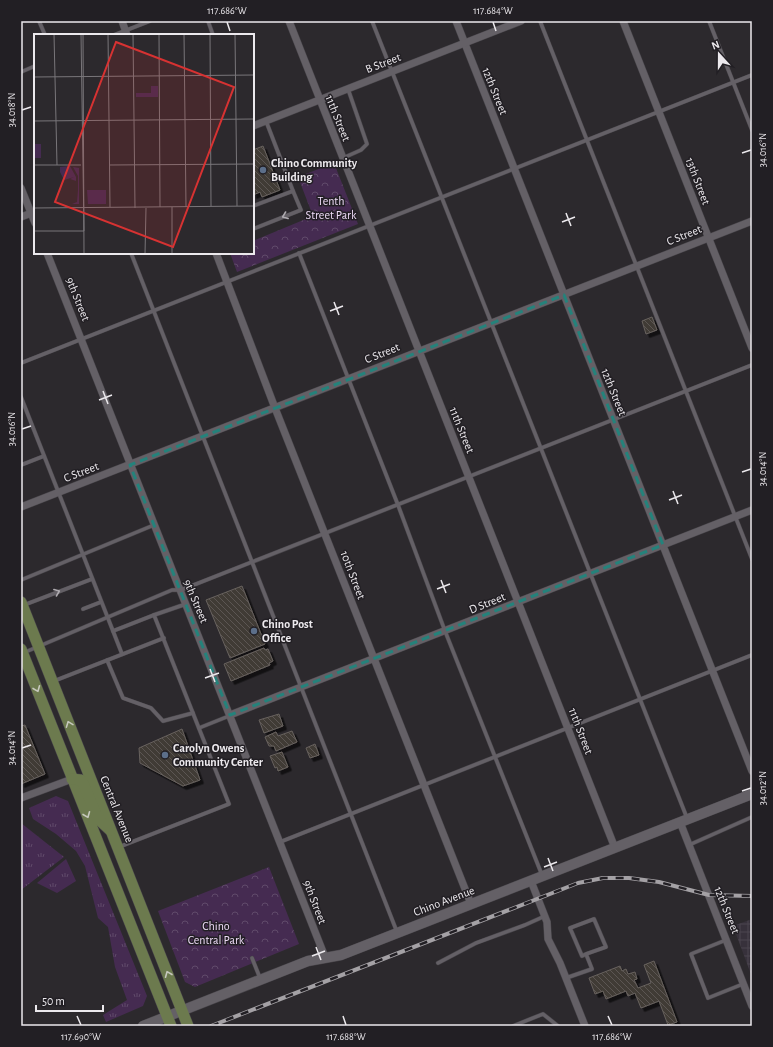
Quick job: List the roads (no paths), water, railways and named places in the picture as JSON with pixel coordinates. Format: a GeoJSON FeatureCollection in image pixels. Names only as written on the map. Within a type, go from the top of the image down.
{"type":"FeatureCollection","features":[{"type":"Feature","properties":{"kind":"main road","name":"Central Avenue"},"geometry":{"type":"LineString","coordinates":[[22,604],[183,1010],[188,1026]]}},
{"type":"Feature","properties":{"kind":"main road"},"geometry":{"type":"LineString","coordinates":[[21,652],[169,1021]]}},
{"type":"Feature","properties":{"kind":"main road"},"geometry":{"type":"LineString","coordinates":[[72,778],[81,780],[98,819],[112,831]]}},
{"type":"Feature","properties":{"kind":"main road","name":"Chino Avenue"},"geometry":{"type":"LineString","coordinates":[[143,1026],[169,1021],[183,1010],[260,979],[308,961],[341,955],[752,794]]}},
{"type":"Feature","properties":{"kind":"street"},"geometry":{"type":"LineString","coordinates":[[122,21],[126,33]]}},
{"type":"Feature","properties":{"kind":"street","name":"11th Street"},"geometry":{"type":"LineString","coordinates":[[289,21],[615,848]]}},
{"type":"Feature","properties":{"kind":"street","name":"12th Street"},"geometry":{"type":"LineString","coordinates":[[456,21],[752,771]]}},
{"type":"Feature","properties":{"kind":"street","name":"B Street"},"geometry":{"type":"LineString","coordinates":[[254,126],[521,21]]}},
{"type":"Feature","properties":{"kind":"street","name":"13th Street"},"geometry":{"type":"LineString","coordinates":[[623,21],[752,348]]}},
{"type":"Feature","properties":{"kind":"street"},"geometry":{"type":"LineString","coordinates":[[21,188],[33,212],[21,217]]}},
{"type":"Feature","properties":{"kind":"street","name":"C Street"},"geometry":{"type":"LineString","coordinates":[[21,507],[752,221]]}},
{"type":"Feature","properties":{"kind":"street","name":"9th Street"},"geometry":{"type":"LineString","coordinates":[[47,254],[325,957]]}},
{"type":"Feature","properties":{"kind":"street","name":"10th Street"},"geometry":{"type":"LineString","coordinates":[[216,254],[225,276],[225,282],[471,904]]}},
{"type":"Feature","properties":{"kind":"street","name":"D Street"},"geometry":{"type":"LineString","coordinates":[[230,715],[752,510]]}},
{"type":"Feature","properties":{"kind":"street"},"geometry":{"type":"LineString","coordinates":[[21,798],[72,778]]}},
{"type":"Feature","properties":{"kind":"street","name":"12th Street"},"geometry":{"type":"LineString","coordinates":[[684,821],[689,845],[752,1006]]}},
{"type":"Feature","properties":{"kind":"street"},"geometry":{"type":"LineString","coordinates":[[531,881],[548,922],[548,939],[566,978],[584,1026]]}},
{"type":"Feature","properties":{"kind":"lane"},"geometry":{"type":"LineString","coordinates":[[39,21],[45,34]]}},
{"type":"Feature","properties":{"kind":"lane"},"geometry":{"type":"LineString","coordinates":[[126,33],[150,21]]}},
{"type":"Feature","properties":{"kind":"lane"},"geometry":{"type":"LineString","coordinates":[[208,21],[213,34]]}},
{"type":"Feature","properties":{"kind":"lane"},"geometry":{"type":"LineString","coordinates":[[372,21],[589,574],[641,699],[684,821]]}},
{"type":"Feature","properties":{"kind":"lane"},"geometry":{"type":"LineString","coordinates":[[540,21],[752,559]]}},
{"type":"Feature","properties":{"kind":"lane"},"geometry":{"type":"LineString","coordinates":[[709,21],[752,130]]}},
{"type":"Feature","properties":{"kind":"lane"},"geometry":{"type":"LineString","coordinates":[[21,72],[34,66]]}},
{"type":"Feature","properties":{"kind":"lane"},"geometry":{"type":"LineString","coordinates":[[21,363],[752,75]]}},
{"type":"Feature","properties":{"kind":"lane"},"geometry":{"type":"LineString","coordinates":[[343,158],[361,150],[367,144],[347,88]]}},
{"type":"Feature","properties":{"kind":"lane"},"geometry":{"type":"LineString","coordinates":[[254,229],[301,210],[266,121]]}},
{"type":"Feature","properties":{"kind":"lane"},"geometry":{"type":"LineString","coordinates":[[254,206],[293,191]]}},
{"type":"Feature","properties":{"kind":"lane"},"geometry":{"type":"LineString","coordinates":[[299,253],[398,505],[445,631],[543,876]]}},
{"type":"Feature","properties":{"kind":"lane"},"geometry":{"type":"LineString","coordinates":[[131,254],[253,562],[253,568],[398,933]]}},
{"type":"Feature","properties":{"kind":"lane"},"geometry":{"type":"LineString","coordinates":[[21,652],[108,618],[110,615],[172,590],[181,590],[398,505],[540,447],[614,420],[752,365]]}},
{"type":"Feature","properties":{"kind":"lane"},"geometry":{"type":"LineString","coordinates":[[21,396],[122,654]]}},
{"type":"Feature","properties":{"kind":"lane"},"geometry":{"type":"LineString","coordinates":[[21,465],[44,456]]}},
{"type":"Feature","properties":{"kind":"lane"},"geometry":{"type":"LineString","coordinates":[[21,580],[154,525]]}},
{"type":"Feature","properties":{"kind":"lane"},"geometry":{"type":"LineString","coordinates":[[22,604],[92,579]]}},
{"type":"Feature","properties":{"kind":"lane"},"geometry":{"type":"LineString","coordinates":[[83,608],[101,602]]}},
{"type":"Feature","properties":{"kind":"lane"},"geometry":{"type":"LineString","coordinates":[[113,632],[186,603]]}},
{"type":"Feature","properties":{"kind":"lane"},"geometry":{"type":"LineString","coordinates":[[118,847],[229,804],[154,615]]}},
{"type":"Feature","properties":{"kind":"lane"},"geometry":{"type":"LineString","coordinates":[[52,681],[164,638]]}},
{"type":"Feature","properties":{"kind":"lane"},"geometry":{"type":"LineString","coordinates":[[280,842],[423,784],[752,655]]}},
{"type":"Feature","properties":{"kind":"lane"},"geometry":{"type":"LineString","coordinates":[[107,660],[123,698],[151,708],[163,721],[193,713]]}},
{"type":"Feature","properties":{"kind":"lane"},"geometry":{"type":"LineString","coordinates":[[199,728],[230,715]]}},
{"type":"Feature","properties":{"kind":"lane"},"geometry":{"type":"LineString","coordinates":[[689,845],[752,817]]}},
{"type":"Feature","properties":{"kind":"lane"},"geometry":{"type":"LineString","coordinates":[[438,963],[476,943],[545,916]]}},
{"type":"Feature","properties":{"kind":"lane"},"geometry":{"type":"LineString","coordinates":[[594,918],[606,947],[586,954],[582,956],[570,928],[594,918]]}},
{"type":"Feature","properties":{"kind":"lane"},"geometry":{"type":"LineString","coordinates":[[727,940],[691,954],[708,998],[743,984]]}},
{"type":"Feature","properties":{"kind":"lane"},"geometry":{"type":"LineString","coordinates":[[566,978],[592,969],[586,954]]}},
{"type":"Feature","properties":{"kind":"lane"},"geometry":{"type":"LineString","coordinates":[[252,958],[260,979]]}},
{"type":"Feature","properties":{"kind":"lane"},"geometry":{"type":"LineString","coordinates":[[513,1026],[543,1014],[558,1026]]}},
{"type":"Feature","properties":{"kind":"railway"},"geometry":{"type":"LineString","coordinates":[[211,1026],[578,883],[603,878],[629,878],[659,882],[709,895],[752,896]]}},
{"type":"Feature","properties":{"kind":"place","name":"Chino Community Building"},"geometry":{"type":"Point","coordinates":[263,170]}},
{"type":"Feature","properties":{"kind":"place","name":"Chino Post Office"},"geometry":{"type":"Point","coordinates":[254,631]}},
{"type":"Feature","properties":{"kind":"place","name":"Carolyn Owens Community Center"},"geometry":{"type":"Point","coordinates":[165,755]}},
{"type":"Feature","properties":{"kind":"park label","name":"Tenth Street Park"},"geometry":{"type":"Point","coordinates":[331,208]}},
{"type":"Feature","properties":{"kind":"park label","name":"Chino Central Park"},"geometry":{"type":"Point","coordinates":[216,933]}}]}
